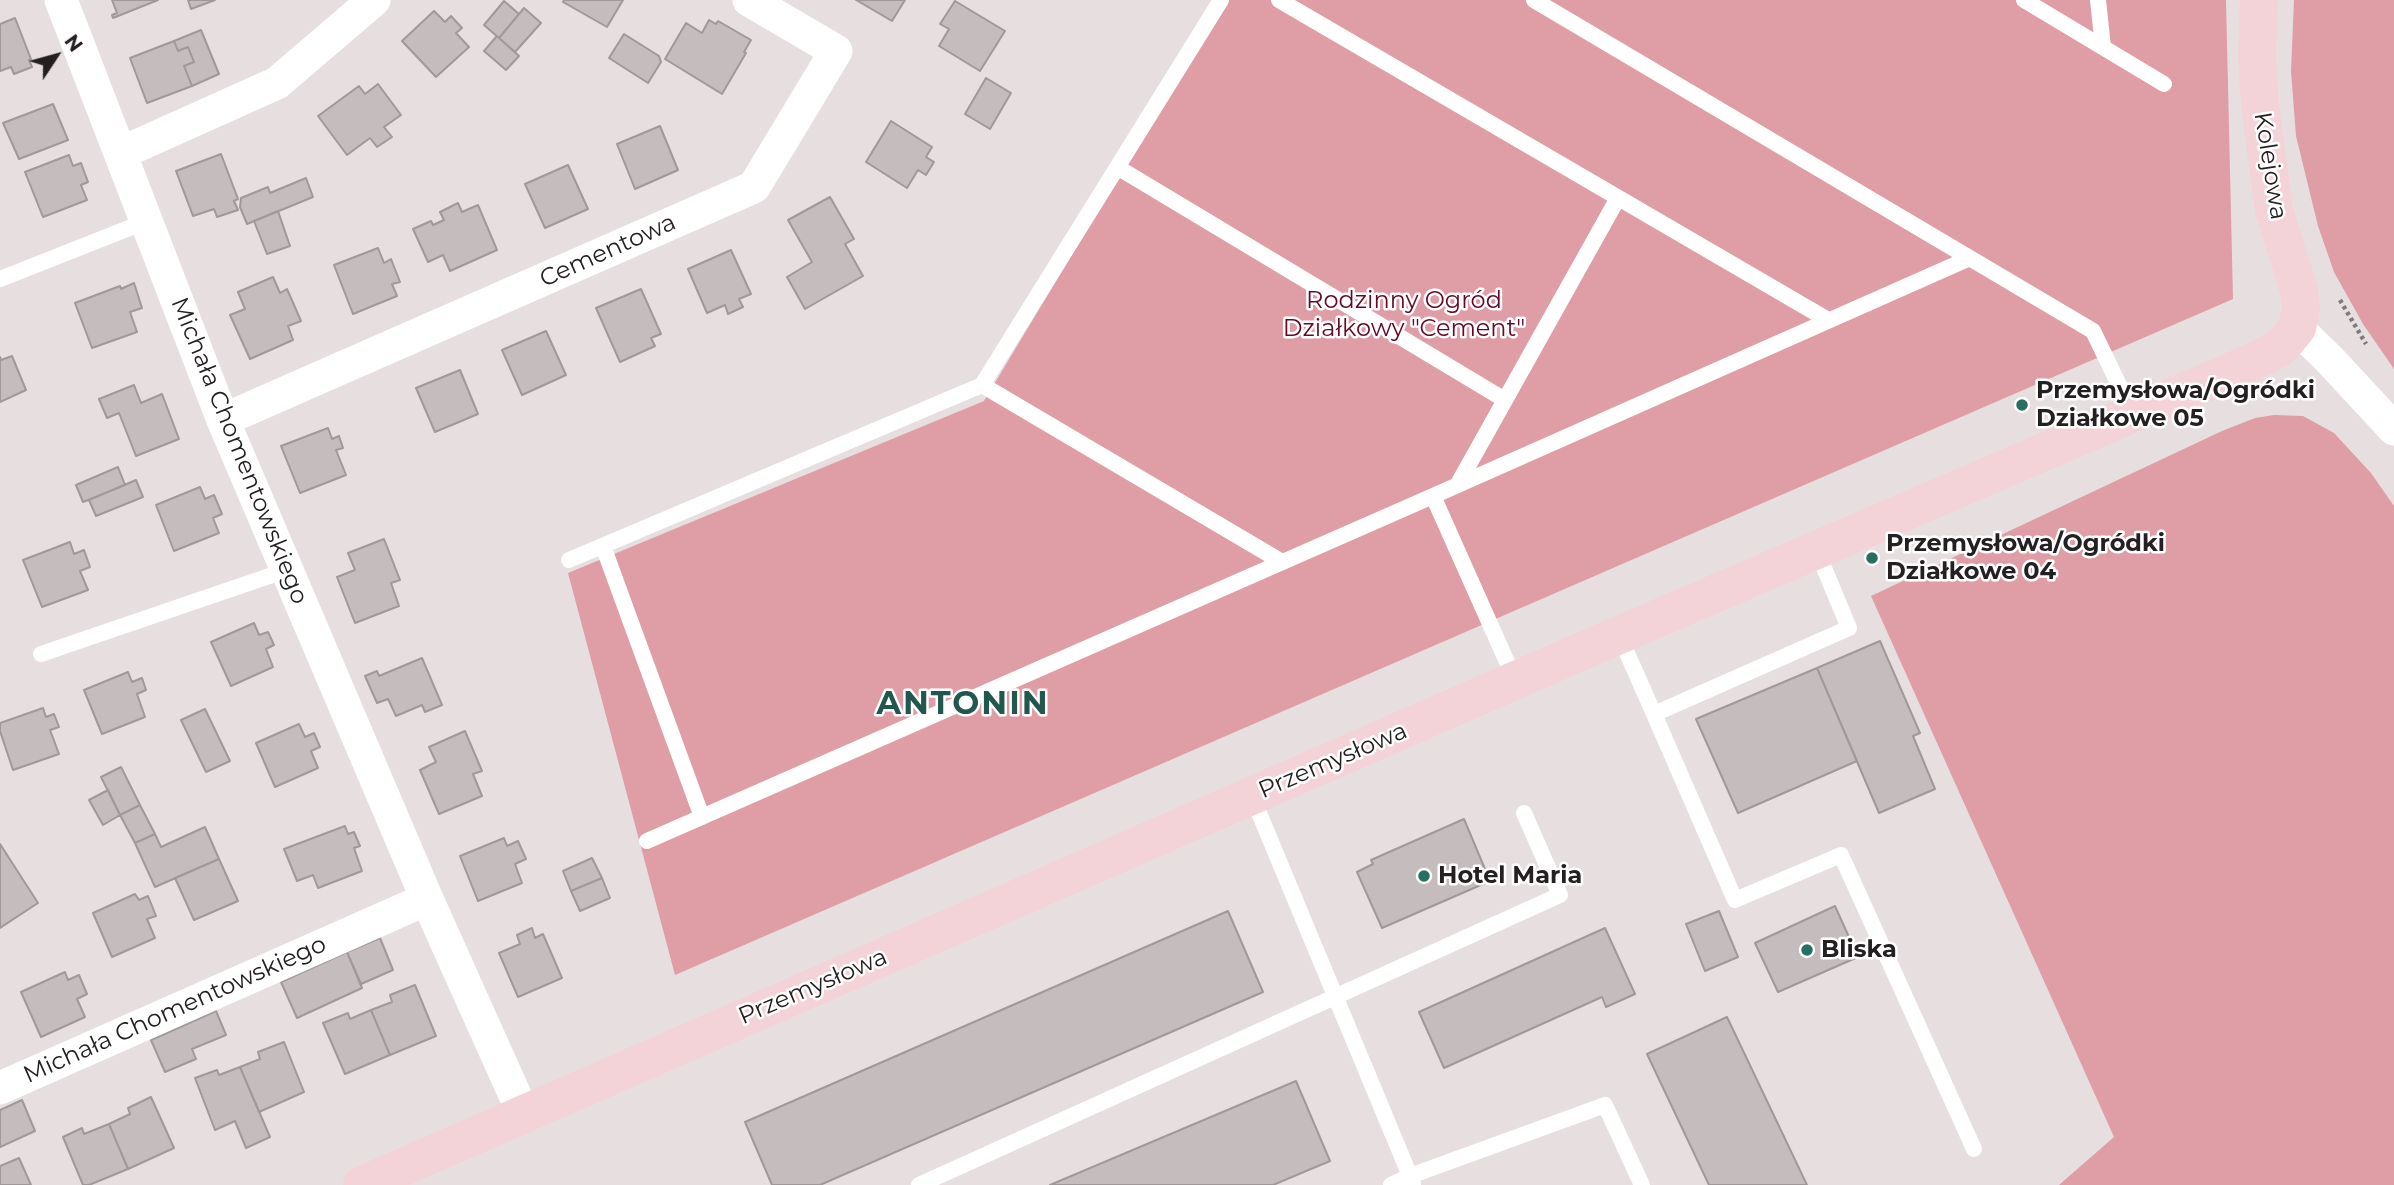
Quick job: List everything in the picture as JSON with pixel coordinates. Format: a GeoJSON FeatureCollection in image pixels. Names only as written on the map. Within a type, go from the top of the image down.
{"type":"FeatureCollection","features":[{"type":"Feature","properties":{"kind":"main road","name":"Kolejowa"},"geometry":{"type":"LineString","coordinates":[[2259,0],[2257,56],[2260,106],[2274,210],[2299,290],[2301,309],[2297,328]]}},
{"type":"Feature","properties":{"kind":"main road","name":"Przemysłowa"},"geometry":{"type":"LineString","coordinates":[[362,1185],[409,1176],[523,1113],[2255,361],[2281,346],[2297,328]]}},
{"type":"Feature","properties":{"kind":"street","name":"Michała Chomentowskiego"},"geometry":{"type":"LineString","coordinates":[[61,0],[223,420],[427,899],[523,1113]]}},
{"type":"Feature","properties":{"kind":"street"},"geometry":{"type":"LineString","coordinates":[[121,153],[277,83],[374,0]]}},
{"type":"Feature","properties":{"kind":"street","name":"Cementowa"},"geometry":{"type":"LineString","coordinates":[[223,420],[754,187],[836,51],[749,0]]}},
{"type":"Feature","properties":{"kind":"street"},"geometry":{"type":"LineString","coordinates":[[2297,328],[2393,425]]}},
{"type":"Feature","properties":{"kind":"street","name":"Michała Chomentowskiego"},"geometry":{"type":"LineString","coordinates":[[0,1088],[427,899]]}},
{"type":"Feature","properties":{"kind":"lane"},"geometry":{"type":"LineString","coordinates":[[569,560],[982,385],[1221,0]]}},
{"type":"Feature","properties":{"kind":"lane"},"geometry":{"type":"LineString","coordinates":[[1279,0],[1828,320]]}},
{"type":"Feature","properties":{"kind":"lane"},"geometry":{"type":"LineString","coordinates":[[1534,0],[2093,331],[2133,414]]}},
{"type":"Feature","properties":{"kind":"lane"},"geometry":{"type":"LineString","coordinates":[[2024,0],[2164,84]]}},
{"type":"Feature","properties":{"kind":"lane"},"geometry":{"type":"LineString","coordinates":[[2098,0],[2103,47]]}},
{"type":"Feature","properties":{"kind":"lane"},"geometry":{"type":"LineString","coordinates":[[1117,167],[1505,400]]}},
{"type":"Feature","properties":{"kind":"lane"},"geometry":{"type":"LineString","coordinates":[[1458,484],[1618,198]]}},
{"type":"Feature","properties":{"kind":"lane"},"geometry":{"type":"LineString","coordinates":[[0,279],[147,221]]}},
{"type":"Feature","properties":{"kind":"lane"},"geometry":{"type":"LineString","coordinates":[[647,841],[1970,258]]}},
{"type":"Feature","properties":{"kind":"lane"},"geometry":{"type":"LineString","coordinates":[[982,385],[1282,562]]}},
{"type":"Feature","properties":{"kind":"lane"},"geometry":{"type":"LineString","coordinates":[[1433,496],[1516,682]]}},
{"type":"Feature","properties":{"kind":"lane"},"geometry":{"type":"LineString","coordinates":[[603,546],[702,817]]}},
{"type":"Feature","properties":{"kind":"lane"},"geometry":{"type":"LineString","coordinates":[[1654,714],[1849,628],[1816,551]]}},
{"type":"Feature","properties":{"kind":"lane"},"geometry":{"type":"LineString","coordinates":[[41,654],[287,570]]}},
{"type":"Feature","properties":{"kind":"lane"},"geometry":{"type":"LineString","coordinates":[[1619,635],[1735,900],[1841,855],[1974,1149]]}},
{"type":"Feature","properties":{"kind":"lane"},"geometry":{"type":"LineString","coordinates":[[1252,796],[1412,1180]]}},
{"type":"Feature","properties":{"kind":"lane"},"geometry":{"type":"LineString","coordinates":[[919,1185],[1560,895],[1524,813]]}},
{"type":"Feature","properties":{"kind":"lane"},"geometry":{"type":"LineString","coordinates":[[1391,1185],[1412,1180],[1605,1105],[1642,1185]]}},
{"type":"Feature","properties":{"kind":"path"},"geometry":{"type":"LineString","coordinates":[[2337,293],[2373,354]]}},
{"type":"Feature","properties":{"kind":"green space","name":"Rodzinny Ogród Działkowy \"Cement\""},"geometry":{"type":"Polygon","coordinates":[[[1225,0],[2226,0],[2233,299],[675,975],[568,573],[984,401],[1225,0]]]}},
{"type":"Feature","properties":{"kind":"green space"},"geometry":{"type":"Polygon","coordinates":[[[2294,0],[2394,0],[2394,369],[2363,324],[2334,272],[2318,226],[2296,136],[2291,71],[2294,0]]]}},
{"type":"Feature","properties":{"kind":"green space"},"geometry":{"type":"Polygon","coordinates":[[[2274,415],[2303,416],[2334,433],[2371,473],[2394,506],[2394,1185],[2059,1185],[2114,1137],[1871,596],[2222,431],[2255,418],[2274,415]]]}},
{"type":"Feature","properties":{"kind":"building"},"geometry":{"type":"Polygon","coordinates":[[[112,0],[158,0],[113,18],[112,15],[117,13],[112,0]]]}},
{"type":"Feature","properties":{"kind":"building"},"geometry":{"type":"Polygon","coordinates":[[[188,0],[215,0],[191,9],[188,0]]]}},
{"type":"Feature","properties":{"kind":"building"},"geometry":{"type":"Polygon","coordinates":[[[623,0],[607,27],[563,2],[623,0]]]}},
{"type":"Feature","properties":{"kind":"building"},"geometry":{"type":"Polygon","coordinates":[[[856,0],[905,0],[892,21],[856,0]]]}},
{"type":"Feature","properties":{"kind":"building"},"geometry":{"type":"Polygon","coordinates":[[[504,1],[519,14],[499,38],[484,25],[504,1]]]}},
{"type":"Feature","properties":{"kind":"building"},"geometry":{"type":"Polygon","coordinates":[[[955,1],[1005,31],[980,71],[939,46],[949,29],[940,24],[955,1]]]}},
{"type":"Feature","properties":{"kind":"building"},"geometry":{"type":"Polygon","coordinates":[[[524,8],[541,23],[515,52],[499,38],[524,8]]]}},
{"type":"Feature","properties":{"kind":"building"},"geometry":{"type":"Polygon","coordinates":[[[434,11],[445,22],[451,16],[462,28],[456,33],[469,47],[436,77],[402,41],[434,11]]]}},
{"type":"Feature","properties":{"kind":"building"},"geometry":{"type":"Polygon","coordinates":[[[15,18],[32,67],[14,74],[11,67],[0,71],[0,24],[15,18]]]}},
{"type":"Feature","properties":{"kind":"building"},"geometry":{"type":"Polygon","coordinates":[[[709,20],[716,24],[718,21],[751,40],[722,94],[665,59],[686,23],[702,33],[709,20]]]}},
{"type":"Feature","properties":{"kind":"building"},"geometry":{"type":"Polygon","coordinates":[[[201,30],[219,74],[192,86],[184,66],[194,62],[188,47],[178,51],[174,41],[201,30]]]}},
{"type":"Feature","properties":{"kind":"building"},"geometry":{"type":"Polygon","coordinates":[[[624,34],[659,56],[661,62],[648,83],[609,58],[624,34]]]}},
{"type":"Feature","properties":{"kind":"building"},"geometry":{"type":"Polygon","coordinates":[[[497,36],[519,56],[506,70],[484,51],[497,36]]]}},
{"type":"Feature","properties":{"kind":"building"},"geometry":{"type":"Polygon","coordinates":[[[174,41],[178,51],[188,47],[194,62],[184,66],[192,86],[147,103],[130,58],[174,41]]]}},
{"type":"Feature","properties":{"kind":"building"},"geometry":{"type":"Polygon","coordinates":[[[986,78],[1011,93],[990,129],[965,114],[986,78]]]}},
{"type":"Feature","properties":{"kind":"building"},"geometry":{"type":"Polygon","coordinates":[[[378,84],[401,115],[384,127],[392,137],[377,147],[370,138],[347,155],[318,116],[359,86],[365,94],[378,84]]]}},
{"type":"Feature","properties":{"kind":"building"},"geometry":{"type":"Polygon","coordinates":[[[53,104],[68,140],[19,159],[3,123],[53,104]]]}},
{"type":"Feature","properties":{"kind":"building"},"geometry":{"type":"Polygon","coordinates":[[[891,121],[932,147],[926,157],[934,162],[926,175],[918,170],[907,188],[866,162],[891,121]]]}},
{"type":"Feature","properties":{"kind":"building"},"geometry":{"type":"Polygon","coordinates":[[[660,126],[678,170],[635,189],[617,144],[660,126]]]}},
{"type":"Feature","properties":{"kind":"building"},"geometry":{"type":"Polygon","coordinates":[[[221,154],[238,199],[234,201],[238,210],[217,217],[214,209],[193,216],[176,171],[221,154]]]}},
{"type":"Feature","properties":{"kind":"building"},"geometry":{"type":"Polygon","coordinates":[[[69,155],[73,166],[81,163],[88,182],[81,185],[87,200],[43,217],[25,172],[69,155]]]}},
{"type":"Feature","properties":{"kind":"building"},"geometry":{"type":"Polygon","coordinates":[[[568,165],[588,209],[545,228],[525,184],[568,165]]]}},
{"type":"Feature","properties":{"kind":"building"},"geometry":{"type":"Polygon","coordinates":[[[306,178],[313,197],[247,224],[240,207],[241,198],[268,187],[270,193],[306,178]]]}},
{"type":"Feature","properties":{"kind":"building"},"geometry":{"type":"Polygon","coordinates":[[[830,197],[854,239],[845,244],[863,276],[805,309],[787,277],[812,262],[788,220],[830,197]]]}},
{"type":"Feature","properties":{"kind":"building"},"geometry":{"type":"Polygon","coordinates":[[[458,203],[462,212],[478,205],[497,250],[450,271],[443,255],[428,262],[413,229],[431,221],[433,225],[444,220],[440,212],[458,203]]]}},
{"type":"Feature","properties":{"kind":"building"},"geometry":{"type":"Polygon","coordinates":[[[278,211],[290,246],[267,254],[254,221],[278,211]]]}},
{"type":"Feature","properties":{"kind":"building"},"geometry":{"type":"Polygon","coordinates":[[[378,248],[384,263],[391,259],[400,282],[392,284],[397,296],[353,314],[334,265],[378,248]]]}},
{"type":"Feature","properties":{"kind":"building"},"geometry":{"type":"Polygon","coordinates":[[[731,250],[751,294],[739,299],[743,307],[728,314],[725,305],[707,313],[688,269],[731,250]]]}},
{"type":"Feature","properties":{"kind":"building"},"geometry":{"type":"Polygon","coordinates":[[[273,277],[280,293],[287,289],[301,321],[288,326],[293,340],[250,359],[230,315],[245,309],[238,292],[273,277]]]}},
{"type":"Feature","properties":{"kind":"building"},"geometry":{"type":"Polygon","coordinates":[[[134,283],[142,308],[130,312],[137,332],[92,348],[75,303],[134,283]]]}},
{"type":"Feature","properties":{"kind":"building"},"geometry":{"type":"Polygon","coordinates":[[[641,289],[661,334],[651,338],[655,346],[620,362],[596,308],[641,289]]]}},
{"type":"Feature","properties":{"kind":"building"},"geometry":{"type":"Polygon","coordinates":[[[546,331],[566,375],[522,395],[502,350],[546,331]]]}},
{"type":"Feature","properties":{"kind":"building"},"geometry":{"type":"Polygon","coordinates":[[[12,356],[26,390],[0,402],[0,357],[1,360],[12,356]]]}},
{"type":"Feature","properties":{"kind":"building"},"geometry":{"type":"Polygon","coordinates":[[[460,370],[478,414],[435,432],[416,388],[460,370]]]}},
{"type":"Feature","properties":{"kind":"building"},"geometry":{"type":"Polygon","coordinates":[[[134,385],[141,403],[162,394],[179,439],[136,456],[119,413],[107,418],[99,399],[134,385]]]}},
{"type":"Feature","properties":{"kind":"building"},"geometry":{"type":"Polygon","coordinates":[[[328,428],[332,439],[339,436],[343,448],[336,450],[346,475],[300,493],[281,446],[328,428]]]}},
{"type":"Feature","properties":{"kind":"building"},"geometry":{"type":"Polygon","coordinates":[[[118,467],[125,485],[83,502],[76,485],[118,467]]]}},
{"type":"Feature","properties":{"kind":"building"},"geometry":{"type":"Polygon","coordinates":[[[136,480],[143,497],[96,516],[89,500],[136,480]]]}},
{"type":"Feature","properties":{"kind":"building"},"geometry":{"type":"Polygon","coordinates":[[[200,487],[205,499],[214,495],[222,514],[213,518],[219,533],[174,551],[156,505],[200,487]]]}},
{"type":"Feature","properties":{"kind":"building"},"geometry":{"type":"Polygon","coordinates":[[[384,539],[400,580],[391,583],[399,606],[355,623],[337,577],[355,570],[348,553],[384,539]]]}},
{"type":"Feature","properties":{"kind":"building"},"geometry":{"type":"Polygon","coordinates":[[[70,542],[74,554],[84,550],[90,567],[80,571],[88,590],[42,607],[23,560],[70,542]]]}},
{"type":"Feature","properties":{"kind":"building"},"geometry":{"type":"Polygon","coordinates":[[[254,623],[259,635],[268,632],[274,645],[266,649],[273,667],[231,686],[211,642],[254,623]]]}},
{"type":"Feature","properties":{"kind":"building"},"geometry":{"type":"Polygon","coordinates":[[[1880,641],[1920,733],[1913,736],[1935,789],[1879,813],[1817,668],[1880,641]]]}},
{"type":"Feature","properties":{"kind":"building"},"geometry":{"type":"Polygon","coordinates":[[[422,658],[442,705],[425,712],[422,705],[396,716],[388,699],[377,703],[365,676],[377,671],[379,676],[422,658]]]}},
{"type":"Feature","properties":{"kind":"building"},"geometry":{"type":"Polygon","coordinates":[[[1817,668],[1857,761],[1738,813],[1696,719],[1817,668]]]}},
{"type":"Feature","properties":{"kind":"building"},"geometry":{"type":"Polygon","coordinates":[[[128,672],[132,682],[142,678],[146,690],[137,694],[145,717],[102,734],[84,690],[128,672]]]}},
{"type":"Feature","properties":{"kind":"building"},"geometry":{"type":"Polygon","coordinates":[[[43,708],[46,717],[54,714],[59,727],[50,730],[59,754],[13,770],[0,731],[0,723],[43,708]]]}},
{"type":"Feature","properties":{"kind":"building"},"geometry":{"type":"Polygon","coordinates":[[[205,709],[230,761],[206,772],[181,720],[205,709]]]}},
{"type":"Feature","properties":{"kind":"building"},"geometry":{"type":"Polygon","coordinates":[[[299,724],[305,737],[314,733],[320,747],[311,751],[318,768],[275,787],[256,743],[299,724]]]}},
{"type":"Feature","properties":{"kind":"building"},"geometry":{"type":"Polygon","coordinates":[[[465,731],[482,771],[473,774],[482,796],[439,814],[420,770],[436,762],[429,747],[465,731]]]}},
{"type":"Feature","properties":{"kind":"building"},"geometry":{"type":"Polygon","coordinates":[[[121,767],[140,805],[120,815],[101,777],[121,767]]]}},
{"type":"Feature","properties":{"kind":"building"},"geometry":{"type":"Polygon","coordinates":[[[108,790],[120,815],[103,825],[89,800],[108,790]]]}},
{"type":"Feature","properties":{"kind":"building"},"geometry":{"type":"Polygon","coordinates":[[[140,805],[155,834],[135,843],[120,815],[140,805]]]}},
{"type":"Feature","properties":{"kind":"building","name":"Hotel Maria"},"geometry":{"type":"Polygon","coordinates":[[[1464,819],[1490,881],[1382,928],[1357,872],[1373,864],[1371,860],[1464,819]]]}},
{"type":"Feature","properties":{"kind":"building"},"geometry":{"type":"Polygon","coordinates":[[[345,826],[348,834],[354,832],[360,846],[354,848],[362,871],[318,888],[313,875],[297,881],[284,849],[345,826]]]}},
{"type":"Feature","properties":{"kind":"building"},"geometry":{"type":"Polygon","coordinates":[[[205,827],[219,859],[155,887],[135,843],[155,834],[161,847],[205,827]]]}},
{"type":"Feature","properties":{"kind":"building"},"geometry":{"type":"Polygon","coordinates":[[[504,838],[507,846],[518,841],[526,859],[515,864],[522,883],[478,901],[460,856],[504,838]]]}},
{"type":"Feature","properties":{"kind":"building"},"geometry":{"type":"Polygon","coordinates":[[[0,844],[38,903],[0,928],[0,844]]]}},
{"type":"Feature","properties":{"kind":"building"},"geometry":{"type":"Polygon","coordinates":[[[592,858],[602,878],[571,891],[563,871],[592,858]]]}},
{"type":"Feature","properties":{"kind":"building"},"geometry":{"type":"Polygon","coordinates":[[[219,859],[238,901],[194,920],[175,878],[219,859]]]}},
{"type":"Feature","properties":{"kind":"building"},"geometry":{"type":"Polygon","coordinates":[[[602,878],[610,898],[580,911],[571,891],[602,878]]]}},
{"type":"Feature","properties":{"kind":"building"},"geometry":{"type":"Polygon","coordinates":[[[135,894],[139,900],[148,896],[156,916],[147,919],[155,938],[112,957],[93,913],[135,894]]]}},
{"type":"Feature","properties":{"kind":"building","name":"Bliska"},"geometry":{"type":"Polygon","coordinates":[[[1835,906],[1858,957],[1778,992],[1755,943],[1835,906]]]}},
{"type":"Feature","properties":{"kind":"building"},"geometry":{"type":"Polygon","coordinates":[[[1228,911],[1263,992],[820,1185],[772,1185],[745,1122],[1228,911]]]}},
{"type":"Feature","properties":{"kind":"building"},"geometry":{"type":"Polygon","coordinates":[[[1719,911],[1738,957],[1705,971],[1686,924],[1719,911]]]}},
{"type":"Feature","properties":{"kind":"building"},"geometry":{"type":"Polygon","coordinates":[[[532,928],[535,938],[543,934],[562,978],[518,997],[499,953],[520,944],[517,935],[532,928]]]}},
{"type":"Feature","properties":{"kind":"building"},"geometry":{"type":"Polygon","coordinates":[[[1605,928],[1635,994],[1606,1007],[1602,997],[1444,1068],[1419,1012],[1605,928]]]}},
{"type":"Feature","properties":{"kind":"building"},"geometry":{"type":"Polygon","coordinates":[[[380,938],[393,970],[361,984],[347,952],[380,938]]]}},
{"type":"Feature","properties":{"kind":"building"},"geometry":{"type":"Polygon","coordinates":[[[347,952],[362,988],[297,1018],[281,982],[347,952]]]}},
{"type":"Feature","properties":{"kind":"building"},"geometry":{"type":"Polygon","coordinates":[[[65,972],[68,980],[79,975],[87,994],[77,999],[85,1017],[41,1037],[21,992],[65,972]]]}},
{"type":"Feature","properties":{"kind":"building"},"geometry":{"type":"Polygon","coordinates":[[[415,985],[436,1036],[390,1055],[371,1010],[392,1002],[390,995],[415,985]]]}},
{"type":"Feature","properties":{"kind":"building"},"geometry":{"type":"Polygon","coordinates":[[[371,1010],[390,1055],[345,1074],[323,1023],[348,1013],[350,1019],[371,1010]]]}},
{"type":"Feature","properties":{"kind":"building"},"geometry":{"type":"Polygon","coordinates":[[[216,1011],[226,1035],[192,1049],[196,1059],[165,1072],[151,1040],[216,1011]]]}},
{"type":"Feature","properties":{"kind":"building"},"geometry":{"type":"Polygon","coordinates":[[[1727,1017],[1807,1185],[1709,1185],[1647,1054],[1727,1017]]]}},
{"type":"Feature","properties":{"kind":"building"},"geometry":{"type":"Polygon","coordinates":[[[284,1042],[304,1092],[259,1112],[240,1067],[260,1059],[258,1052],[284,1042]]]}},
{"type":"Feature","properties":{"kind":"building"},"geometry":{"type":"Polygon","coordinates":[[[240,1067],[270,1137],[246,1148],[235,1121],[215,1130],[195,1078],[217,1070],[219,1075],[240,1067]]]}},
{"type":"Feature","properties":{"kind":"building"},"geometry":{"type":"Polygon","coordinates":[[[1296,1081],[1330,1161],[1273,1185],[1050,1185],[1296,1081]]]}},
{"type":"Feature","properties":{"kind":"building"},"geometry":{"type":"Polygon","coordinates":[[[151,1097],[174,1148],[128,1169],[109,1124],[130,1114],[128,1108],[151,1097]]]}},
{"type":"Feature","properties":{"kind":"building"},"geometry":{"type":"Polygon","coordinates":[[[22,1100],[35,1131],[0,1147],[0,1110],[22,1100]]]}},
{"type":"Feature","properties":{"kind":"building"},"geometry":{"type":"Polygon","coordinates":[[[109,1124],[128,1169],[83,1185],[63,1137],[82,1128],[84,1134],[109,1124]]]}},
{"type":"Feature","properties":{"kind":"building"},"geometry":{"type":"Polygon","coordinates":[[[19,1158],[31,1185],[0,1185],[0,1166],[19,1158]]]}},
{"type":"Feature","properties":{"kind":"place","name":"Przemysłowa/Ogródki Działkowe 05"},"geometry":{"type":"Point","coordinates":[2022,405]}},
{"type":"Feature","properties":{"kind":"place","name":"Przemysłowa/Ogródki Działkowe 04"},"geometry":{"type":"Point","coordinates":[1872,558]}},
{"type":"Feature","properties":{"kind":"place","name":"Hotel Maria"},"geometry":{"type":"Point","coordinates":[1424,876]}},
{"type":"Feature","properties":{"kind":"place","name":"Bliska"},"geometry":{"type":"Point","coordinates":[1807,950]}},
{"type":"Feature","properties":{"kind":"district","name":"ANTONIN"},"geometry":{"type":"Point","coordinates":[963,705]}}]}
